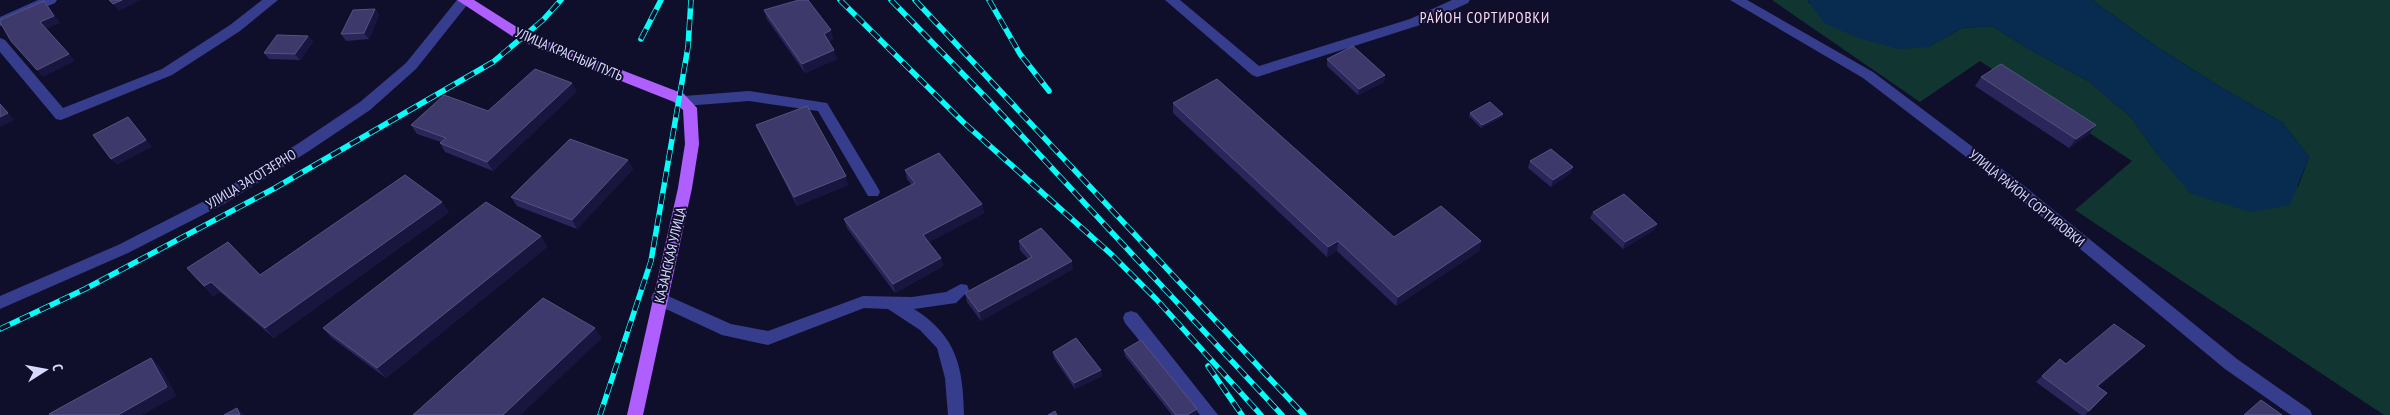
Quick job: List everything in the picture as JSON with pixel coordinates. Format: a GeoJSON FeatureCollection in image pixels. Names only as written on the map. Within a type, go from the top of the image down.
{"type":"FeatureCollection","features":[{"type":"Feature","properties":{"kind":"main road","name":"УЛИЦА КРАСНЫЙ ПУТЬ"},"geometry":{"type":"LineString","coordinates":[[464,0],[523,37],[682,100]]}},
{"type":"Feature","properties":{"kind":"main road","name":"КАЗАНСКАЯ УЛИЦА"},"geometry":{"type":"LineString","coordinates":[[634,415],[685,188],[692,144],[690,108],[682,100]]}},
{"type":"Feature","properties":{"kind":"street"},"geometry":{"type":"LineString","coordinates":[[0,22],[50,0]]}},
{"type":"Feature","properties":{"kind":"street"},"geometry":{"type":"LineString","coordinates":[[0,43],[60,115],[167,72],[234,28],[271,0]]}},
{"type":"Feature","properties":{"kind":"street","name":"УЛИЦА ЗАГОТЗЕРНО"},"geometry":{"type":"LineString","coordinates":[[0,303],[123,249],[219,200],[304,147],[365,106],[411,66],[464,0]]}},
{"type":"Feature","properties":{"kind":"street"},"geometry":{"type":"LineString","coordinates":[[1172,0],[1257,72],[1415,22],[1463,0]]}},
{"type":"Feature","properties":{"kind":"street","name":"УЛИЦА РАЙОН СОРТИРОВКИ"},"geometry":{"type":"LineString","coordinates":[[1737,0],[1868,75],[2013,185],[2231,364],[2304,415]]}},
{"type":"Feature","properties":{"kind":"street"},"geometry":{"type":"LineString","coordinates":[[682,100],[749,96],[822,108],[873,192]]}},
{"type":"Feature","properties":{"kind":"street"},"geometry":{"type":"LineString","coordinates":[[0,294],[31,290]]}},
{"type":"Feature","properties":{"kind":"street"},"geometry":{"type":"LineString","coordinates":[[659,298],[728,330],[768,338],[864,302],[912,302],[950,298],[962,290]]}},
{"type":"Feature","properties":{"kind":"street"},"geometry":{"type":"LineString","coordinates":[[890,302],[922,322],[944,344],[956,388],[956,415]]}},
{"type":"Feature","properties":{"kind":"street"},"geometry":{"type":"LineString","coordinates":[[1131,318],[1210,415]]}},
{"type":"Feature","properties":{"kind":"green space"},"geometry":{"type":"Polygon","coordinates":[[[1772,0],[1808,0],[1809,3],[1928,47],[1962,28],[1992,26],[2027,48],[2088,81],[2131,117],[2157,154],[2298,187],[2309,157],[2283,123],[2157,47],[2092,0],[2390,0],[2390,415],[2384,415],[2075,210],[2132,161],[1980,61],[1920,102],[1772,0]]]}},
{"type":"Feature","properties":{"kind":"water"},"geometry":{"type":"Polygon","coordinates":[[[1808,0],[2092,0],[2157,47],[2283,123],[2309,157],[2290,205],[2250,212],[2190,193],[2157,154],[2131,117],[2088,81],[2027,48],[1992,26],[1962,28],[1928,47],[1898,49],[1856,37],[1824,23],[1808,0]]]}},
{"type":"Feature","properties":{"kind":"building"},"geometry":{"type":"Polygon","coordinates":[[[109,0],[122,0],[113,4],[109,0]]]}},
{"type":"Feature","properties":{"kind":"building"},"geometry":{"type":"Polygon","coordinates":[[[799,0],[808,0],[831,30],[824,34],[834,50],[802,64],[764,10],[799,0]]]}},
{"type":"Feature","properties":{"kind":"building"},"geometry":{"type":"Polygon","coordinates":[[[44,1],[54,16],[40,22],[69,54],[37,70],[11,41],[0,20],[44,1]]]}},
{"type":"Feature","properties":{"kind":"building"},"geometry":{"type":"Polygon","coordinates":[[[375,9],[364,33],[341,34],[353,10],[375,9]]]}},
{"type":"Feature","properties":{"kind":"building"},"geometry":{"type":"Polygon","coordinates":[[[277,35],[308,36],[295,54],[264,53],[277,35]]]}},
{"type":"Feature","properties":{"kind":"building"},"geometry":{"type":"Polygon","coordinates":[[[1353,46],[1385,75],[1359,89],[1327,59],[1353,46]]]}},
{"type":"Feature","properties":{"kind":"building"},"geometry":{"type":"Polygon","coordinates":[[[2001,64],[2096,125],[2076,139],[1981,77],[2001,64]]]}},
{"type":"Feature","properties":{"kind":"building"},"geometry":{"type":"Polygon","coordinates":[[[535,69],[572,83],[487,162],[440,143],[446,138],[411,125],[444,95],[488,111],[535,69]]]}},
{"type":"Feature","properties":{"kind":"building"},"geometry":{"type":"Polygon","coordinates":[[[1217,79],[1394,237],[1441,206],[1481,241],[1398,297],[1338,241],[1328,247],[1173,103],[1217,79]]]}},
{"type":"Feature","properties":{"kind":"building"},"geometry":{"type":"Polygon","coordinates":[[[1490,102],[1503,114],[1482,125],[1470,113],[1490,102]]]}},
{"type":"Feature","properties":{"kind":"building"},"geometry":{"type":"Polygon","coordinates":[[[0,104],[8,113],[0,117],[0,104]]]}},
{"type":"Feature","properties":{"kind":"building"},"geometry":{"type":"Polygon","coordinates":[[[807,106],[846,176],[794,197],[756,125],[807,106]]]}},
{"type":"Feature","properties":{"kind":"building"},"geometry":{"type":"Polygon","coordinates":[[[128,117],[146,140],[111,159],[93,135],[128,117]]]}},
{"type":"Feature","properties":{"kind":"building"},"geometry":{"type":"Polygon","coordinates":[[[570,139],[628,160],[572,220],[511,197],[570,139]]]}},
{"type":"Feature","properties":{"kind":"building"},"geometry":{"type":"Polygon","coordinates":[[[1551,149],[1573,167],[1553,180],[1530,161],[1551,149]]]}},
{"type":"Feature","properties":{"kind":"building"},"geometry":{"type":"Polygon","coordinates":[[[939,153],[982,204],[923,235],[941,258],[893,284],[844,219],[915,183],[905,170],[939,153]]]}},
{"type":"Feature","properties":{"kind":"building"},"geometry":{"type":"Polygon","coordinates":[[[405,175],[442,202],[265,328],[211,282],[204,286],[187,268],[228,242],[260,275],[405,175]]]}},
{"type":"Feature","properties":{"kind":"building"},"geometry":{"type":"Polygon","coordinates":[[[1624,194],[1657,224],[1625,242],[1593,212],[1624,194]]]}},
{"type":"Feature","properties":{"kind":"building"},"geometry":{"type":"Polygon","coordinates":[[[486,202],[541,236],[377,368],[323,328],[486,202]]]}},
{"type":"Feature","properties":{"kind":"building"},"geometry":{"type":"Polygon","coordinates":[[[1041,228],[1072,261],[979,312],[965,293],[1032,257],[1019,241],[1041,228]]]}},
{"type":"Feature","properties":{"kind":"building"},"geometry":{"type":"Polygon","coordinates":[[[543,298],[595,328],[503,415],[413,415],[543,298]]]}},
{"type":"Feature","properties":{"kind":"building"},"geometry":{"type":"Polygon","coordinates":[[[2114,324],[2145,346],[2097,386],[2107,393],[2089,411],[2042,376],[2060,359],[2066,364],[2114,324]]]}},
{"type":"Feature","properties":{"kind":"building"},"geometry":{"type":"Polygon","coordinates":[[[1076,338],[1101,370],[1074,383],[1053,352],[1076,338]]]}},
{"type":"Feature","properties":{"kind":"building"},"geometry":{"type":"Polygon","coordinates":[[[1141,340],[1197,409],[1187,415],[1176,415],[1124,350],[1141,340]]]}},
{"type":"Feature","properties":{"kind":"building"},"geometry":{"type":"Polygon","coordinates":[[[151,358],[167,387],[118,415],[49,414],[151,358]]]}},
{"type":"Feature","properties":{"kind":"building"},"geometry":{"type":"Polygon","coordinates":[[[2261,400],[2282,415],[2244,415],[2261,400]]]}},
{"type":"Feature","properties":{"kind":"building"},"geometry":{"type":"Polygon","coordinates":[[[237,408],[240,415],[224,415],[237,408]]]}},
{"type":"Feature","properties":{"kind":"building"},"geometry":{"type":"Polygon","coordinates":[[[1055,411],[1057,415],[1048,415],[1055,411]]]}},
{"type":"Feature","properties":{"kind":"railway"},"geometry":{"type":"LineString","coordinates":[[0,329],[85,289],[275,188],[493,62],[543,20],[561,0]]}},
{"type":"Feature","properties":{"kind":"railway"},"geometry":{"type":"LineString","coordinates":[[641,39],[661,0]]}},
{"type":"Feature","properties":{"kind":"railway"},"geometry":{"type":"LineString","coordinates":[[600,415],[651,261],[688,47],[691,0]]}},
{"type":"Feature","properties":{"kind":"railway"},"geometry":{"type":"LineString","coordinates":[[840,0],[963,122],[1111,254],[1156,299],[1261,415]]}},
{"type":"Feature","properties":{"kind":"railway"},"geometry":{"type":"LineString","coordinates":[[891,0],[995,107],[1282,415]]}},
{"type":"Feature","properties":{"kind":"railway"},"geometry":{"type":"LineString","coordinates":[[915,0],[1304,415]]}},
{"type":"Feature","properties":{"kind":"railway"},"geometry":{"type":"LineString","coordinates":[[989,0],[1020,54],[1049,91]]}},
{"type":"Feature","properties":{"kind":"railway"},"geometry":{"type":"LineString","coordinates":[[1208,366],[1242,415]]}},
{"type":"Feature","properties":{"kind":"district","name":"РАЙОН СОРТИРОВКИ"},"geometry":{"type":"Point","coordinates":[1485,17]}}]}
